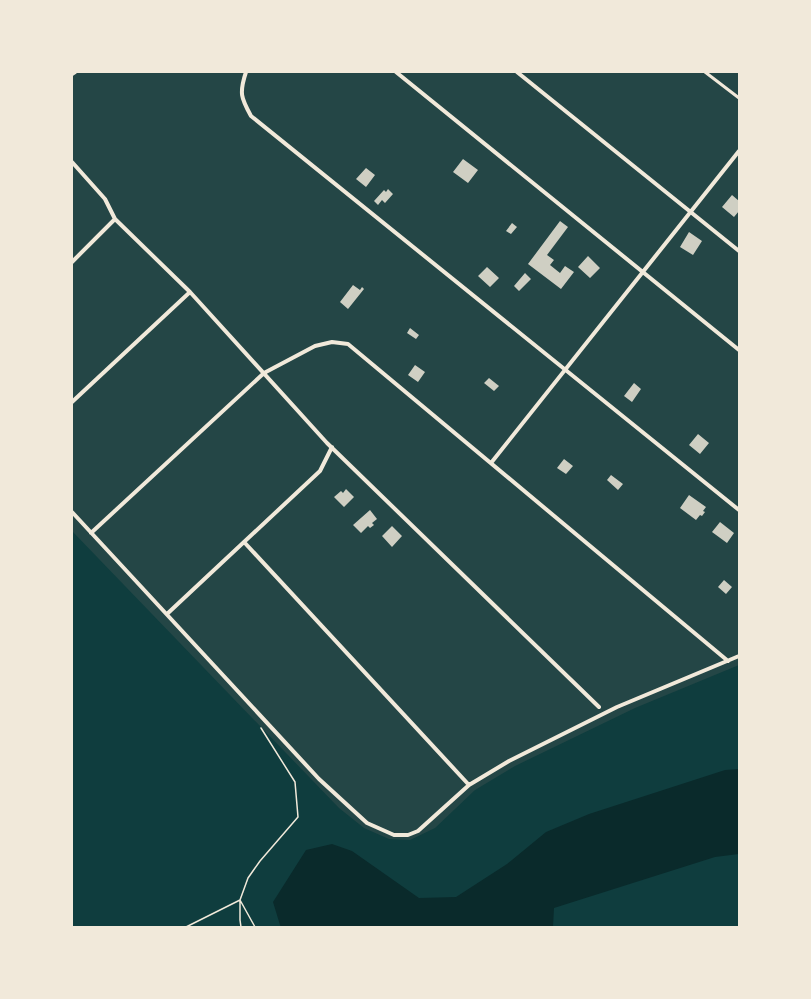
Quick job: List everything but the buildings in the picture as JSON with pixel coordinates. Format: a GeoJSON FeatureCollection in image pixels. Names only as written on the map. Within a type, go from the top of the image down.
{"type":"FeatureCollection","features":[{"type":"Feature","properties":{"kind":"street"},"geometry":{"type":"LineString","coordinates":[[246,72],[243,82],[242,99],[251,116],[739,510]]}},
{"type":"Feature","properties":{"kind":"street"},"geometry":{"type":"LineString","coordinates":[[396,72],[739,350]]}},
{"type":"Feature","properties":{"kind":"street"},"geometry":{"type":"LineString","coordinates":[[517,72],[739,251]]}},
{"type":"Feature","properties":{"kind":"street"},"geometry":{"type":"LineString","coordinates":[[491,463],[739,151]]}},
{"type":"Feature","properties":{"kind":"street"},"geometry":{"type":"LineString","coordinates":[[72,162],[105,199],[115,219],[190,292],[327,443],[599,707]]}},
{"type":"Feature","properties":{"kind":"street"},"geometry":{"type":"LineString","coordinates":[[72,262],[115,219]]}},
{"type":"Feature","properties":{"kind":"street"},"geometry":{"type":"LineString","coordinates":[[72,402],[190,292]]}},
{"type":"Feature","properties":{"kind":"street"},"geometry":{"type":"LineString","coordinates":[[91,533],[264,373],[315,346],[332,342],[348,344],[728,661]]}},
{"type":"Feature","properties":{"kind":"street"},"geometry":{"type":"LineString","coordinates":[[167,614],[320,470],[332,447]]}},
{"type":"Feature","properties":{"kind":"street"},"geometry":{"type":"LineString","coordinates":[[72,512],[318,779],[367,823],[394,835],[408,835],[418,831],[469,785],[509,761],[617,707],[739,656]]}},
{"type":"Feature","properties":{"kind":"street"},"geometry":{"type":"LineString","coordinates":[[244,542],[469,785]]}},
{"type":"Feature","properties":{"kind":"lane"},"geometry":{"type":"LineString","coordinates":[[705,72],[739,98]]}},
{"type":"Feature","properties":{"kind":"path"},"geometry":{"type":"LineString","coordinates":[[241,927],[240,900],[248,878],[260,861],[298,817],[295,782],[262,728]]}},
{"type":"Feature","properties":{"kind":"path"},"geometry":{"type":"LineString","coordinates":[[186,927],[240,900]]}},
{"type":"Feature","properties":{"kind":"path"},"geometry":{"type":"LineString","coordinates":[[240,900],[255,927]]}},
{"type":"Feature","properties":{"kind":"shaded area"},"geometry":{"type":"Polygon","coordinates":[[[72,72],[739,72],[739,665],[635,708],[515,766],[475,790],[435,828],[410,840],[389,839],[364,828],[339,808],[72,531],[72,72]]]}},
{"type":"Feature","properties":{"kind":"shaded area"},"geometry":{"type":"Polygon","coordinates":[[[739,769],[739,854],[715,857],[554,908],[553,927],[281,927],[280,925],[273,902],[306,850],[332,844],[352,851],[419,898],[456,897],[507,864],[546,832],[589,814],[725,770],[739,769]]]}}]}
